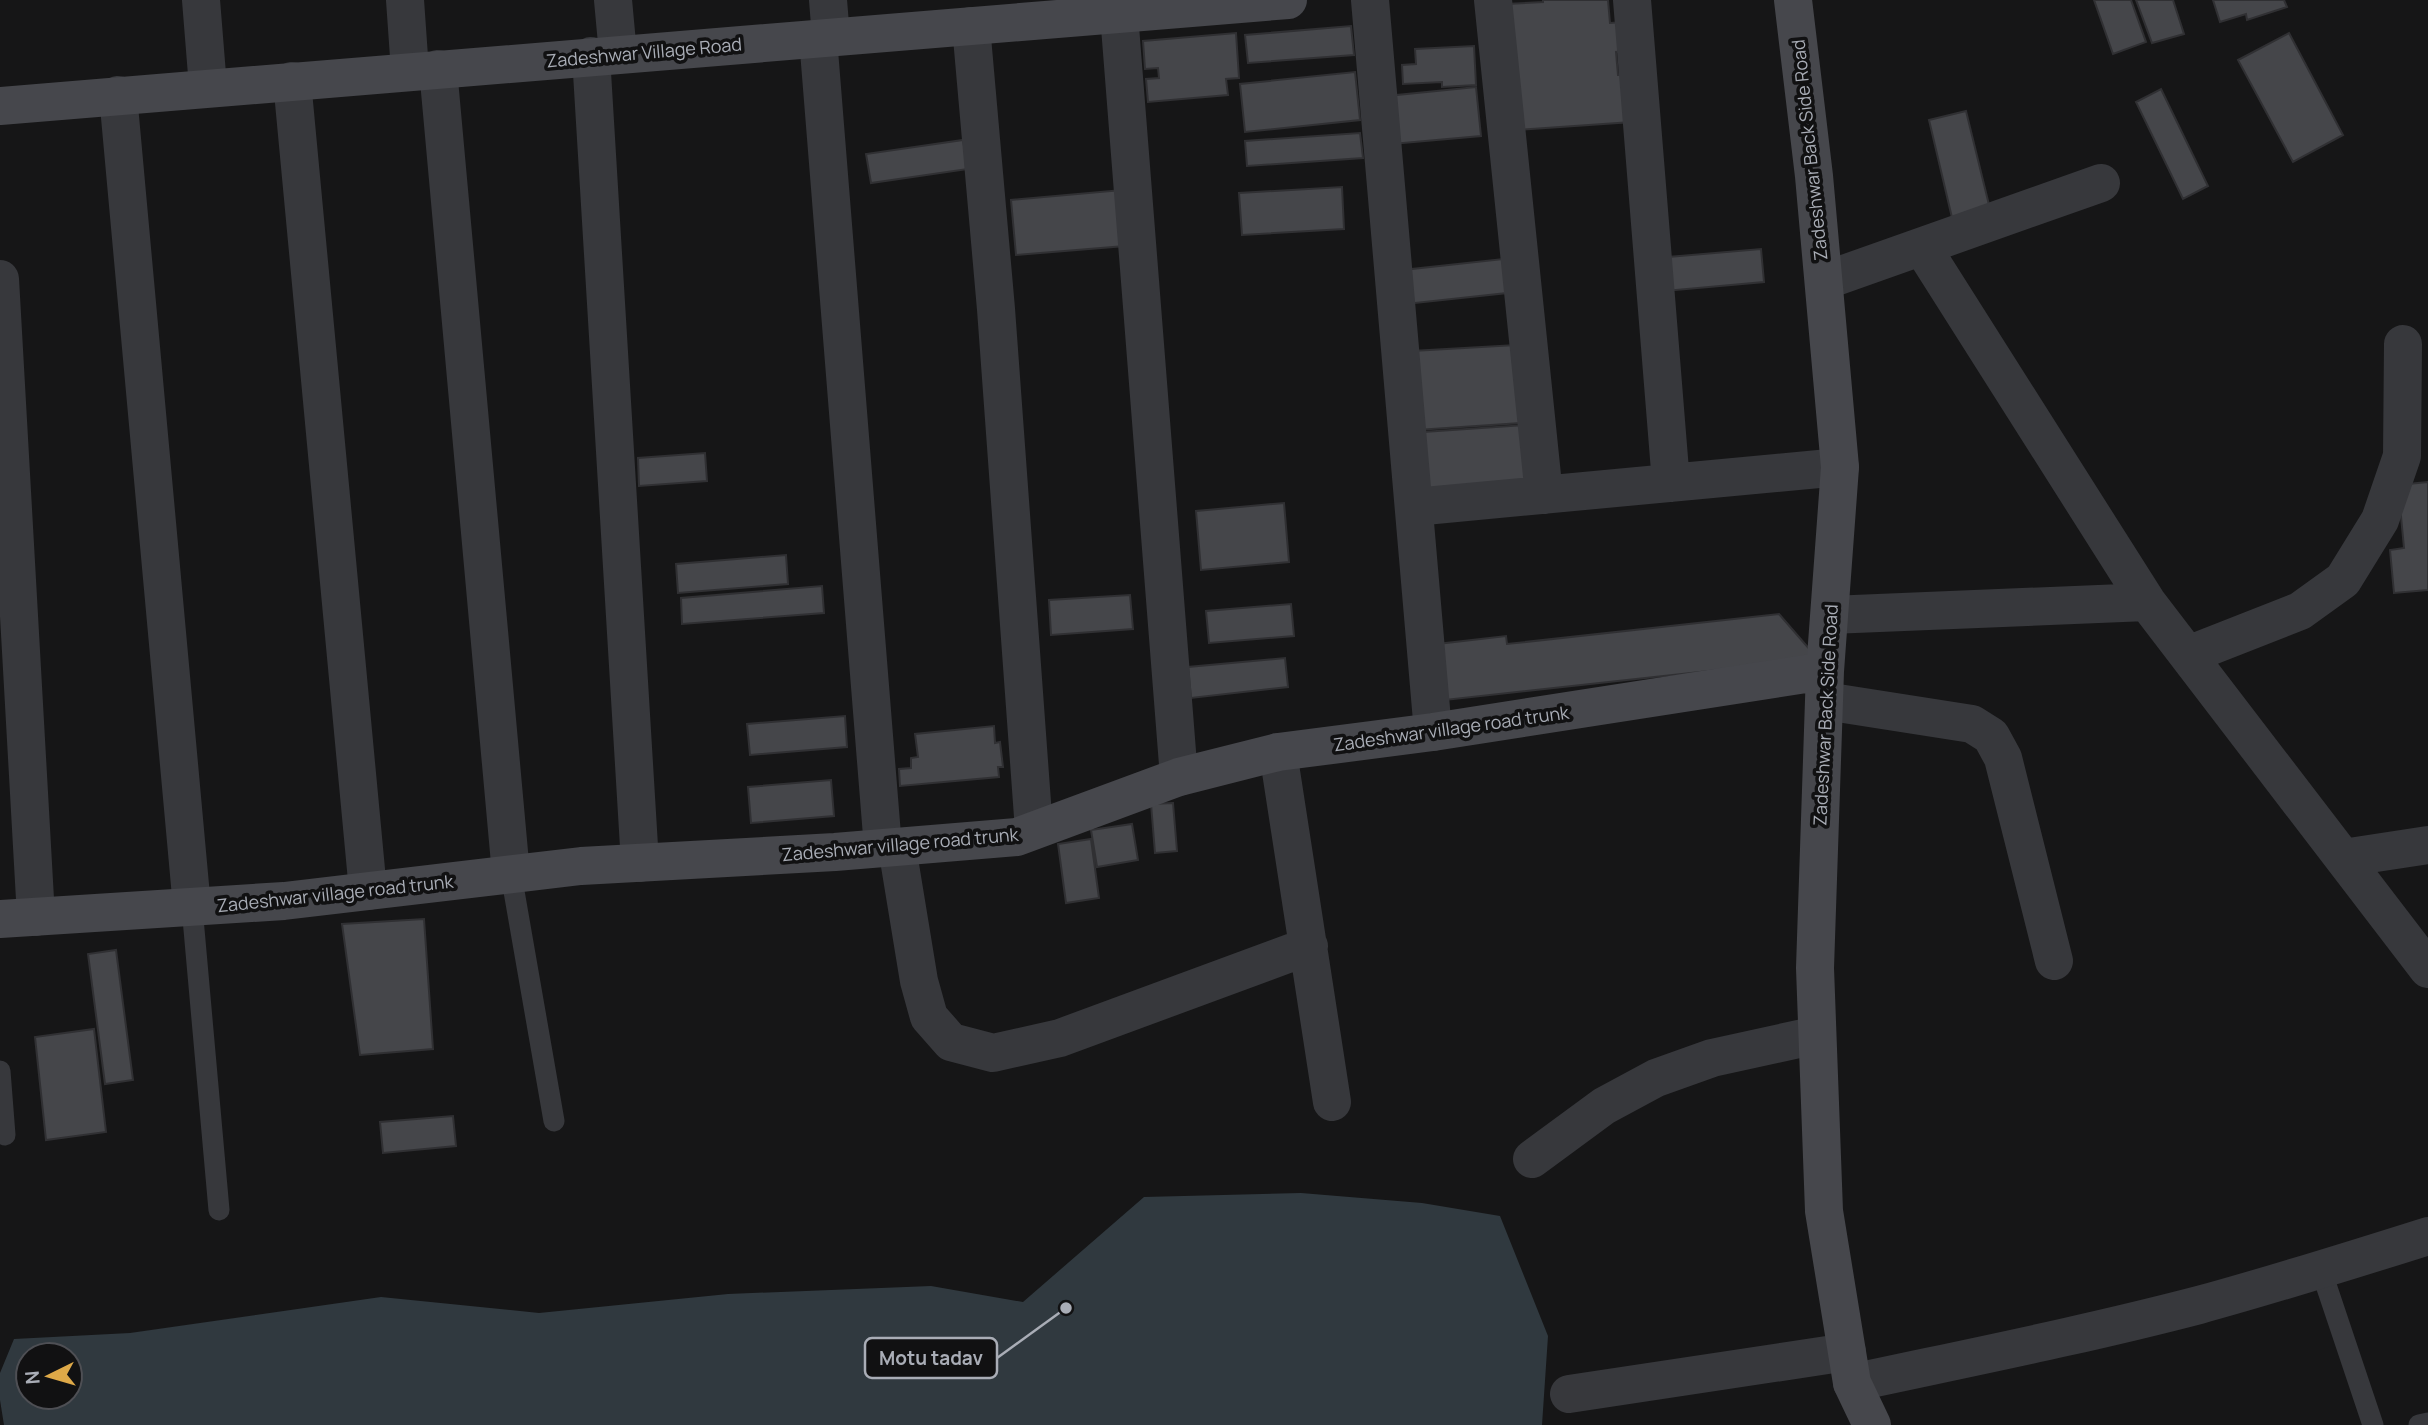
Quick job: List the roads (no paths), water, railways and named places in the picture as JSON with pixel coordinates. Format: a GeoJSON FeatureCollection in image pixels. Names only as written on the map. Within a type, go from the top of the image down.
{"type":"FeatureCollection","features":[{"type":"Feature","properties":{"kind":"street"},"geometry":{"type":"LineString","coordinates":[[201,0],[208,87]]}},
{"type":"Feature","properties":{"kind":"street"},"geometry":{"type":"LineString","coordinates":[[405,0],[424,70],[511,874]]}},
{"type":"Feature","properties":{"kind":"street"},"geometry":{"type":"LineString","coordinates":[[613,0],[605,55],[640,863]]}},
{"type":"Feature","properties":{"kind":"street"},"geometry":{"type":"LineString","coordinates":[[828,0],[824,38],[890,848],[929,1017],[951,1042],[993,1053],[1060,1038],[1309,946]]}},
{"type":"Feature","properties":{"kind":"street","name":"Zadeshwar Village Road"},"geometry":{"type":"LineString","coordinates":[[0,106],[971,26],[1033,10],[1119,14],[1236,2],[1288,0]]}},
{"type":"Feature","properties":{"kind":"street"},"geometry":{"type":"LineString","coordinates":[[1370,0],[1433,732]]}},
{"type":"Feature","properties":{"kind":"street"},"geometry":{"type":"LineString","coordinates":[[1493,0],[1544,495]]}},
{"type":"Feature","properties":{"kind":"street"},"geometry":{"type":"LineString","coordinates":[[1632,0],[1671,483]]}},
{"type":"Feature","properties":{"kind":"street","name":"Zadeshwar Back Side Road"},"geometry":{"type":"LineString","coordinates":[[1793,0],[1824,281],[1840,467],[1825,686],[1815,968],[1824,1211],[1850,1367],[1872,1425]]}},
{"type":"Feature","properties":{"kind":"street"},"geometry":{"type":"LineString","coordinates":[[1119,14],[1179,777]]}},
{"type":"Feature","properties":{"kind":"street"},"geometry":{"type":"LineString","coordinates":[[971,26],[996,309],[1034,830]]}},
{"type":"Feature","properties":{"kind":"street"},"geometry":{"type":"LineString","coordinates":[[292,80],[368,891]]}},
{"type":"Feature","properties":{"kind":"street"},"geometry":{"type":"LineString","coordinates":[[118,95],[192,907]]}},
{"type":"Feature","properties":{"kind":"street"},"geometry":{"type":"LineString","coordinates":[[1824,281],[2101,183]]}},
{"type":"Feature","properties":{"kind":"street"},"geometry":{"type":"LineString","coordinates":[[1922,247],[2147,602],[2428,969]]}},
{"type":"Feature","properties":{"kind":"street"},"geometry":{"type":"LineString","coordinates":[[0,279],[18,918]]}},
{"type":"Feature","properties":{"kind":"street"},"geometry":{"type":"LineString","coordinates":[[2188,655],[2300,611],[2343,580],[2380,520],[2402,456],[2403,344]]}},
{"type":"Feature","properties":{"kind":"street"},"geometry":{"type":"LineString","coordinates":[[1414,507],[1840,467]]}},
{"type":"Feature","properties":{"kind":"street"},"geometry":{"type":"LineString","coordinates":[[1830,615],[2147,602]]}},
{"type":"Feature","properties":{"kind":"street"},"geometry":{"type":"LineString","coordinates":[[1825,686],[1972,724],[1992,736],[2003,758],[2054,961]]}},
{"type":"Feature","properties":{"kind":"street","name":"Zadeshwar village road trunk"},"geometry":{"type":"LineString","coordinates":[[18,918],[284,901],[581,866],[890,848],[1017,836],[1179,777],[1278,752],[1825,686]]}},
{"type":"Feature","properties":{"kind":"street"},"geometry":{"type":"LineString","coordinates":[[1278,752],[1332,1102]]}},
{"type":"Feature","properties":{"kind":"street"},"geometry":{"type":"LineString","coordinates":[[2343,858],[2428,845]]}},
{"type":"Feature","properties":{"kind":"street"},"geometry":{"type":"LineString","coordinates":[[1532,1159],[1604,1106],[1656,1078],[1712,1058],[1817,1035]]}},
{"type":"Feature","properties":{"kind":"street"},"geometry":{"type":"LineString","coordinates":[[1569,1394],[1850,1367],[2095,1330],[2198,1305],[2428,1236]]}},
{"type":"Feature","properties":{"kind":"lane"},"geometry":{"type":"LineString","coordinates":[[511,874],[554,1121]]}},
{"type":"Feature","properties":{"kind":"lane"},"geometry":{"type":"LineString","coordinates":[[192,907],[219,1210]]}},
{"type":"Feature","properties":{"kind":"lane"},"geometry":{"type":"LineString","coordinates":[[0,1071],[5,1135]]}},
{"type":"Feature","properties":{"kind":"lane"},"geometry":{"type":"LineString","coordinates":[[2320,1270],[2373,1425]]}},
{"type":"Feature","properties":{"kind":"lane"},"geometry":{"type":"LineString","coordinates":[[2419,1425],[2428,1423]]}},
{"type":"Feature","properties":{"kind":"place","name":"Motu tadav"},"geometry":{"type":"Point","coordinates":[1066,1308]}}]}
